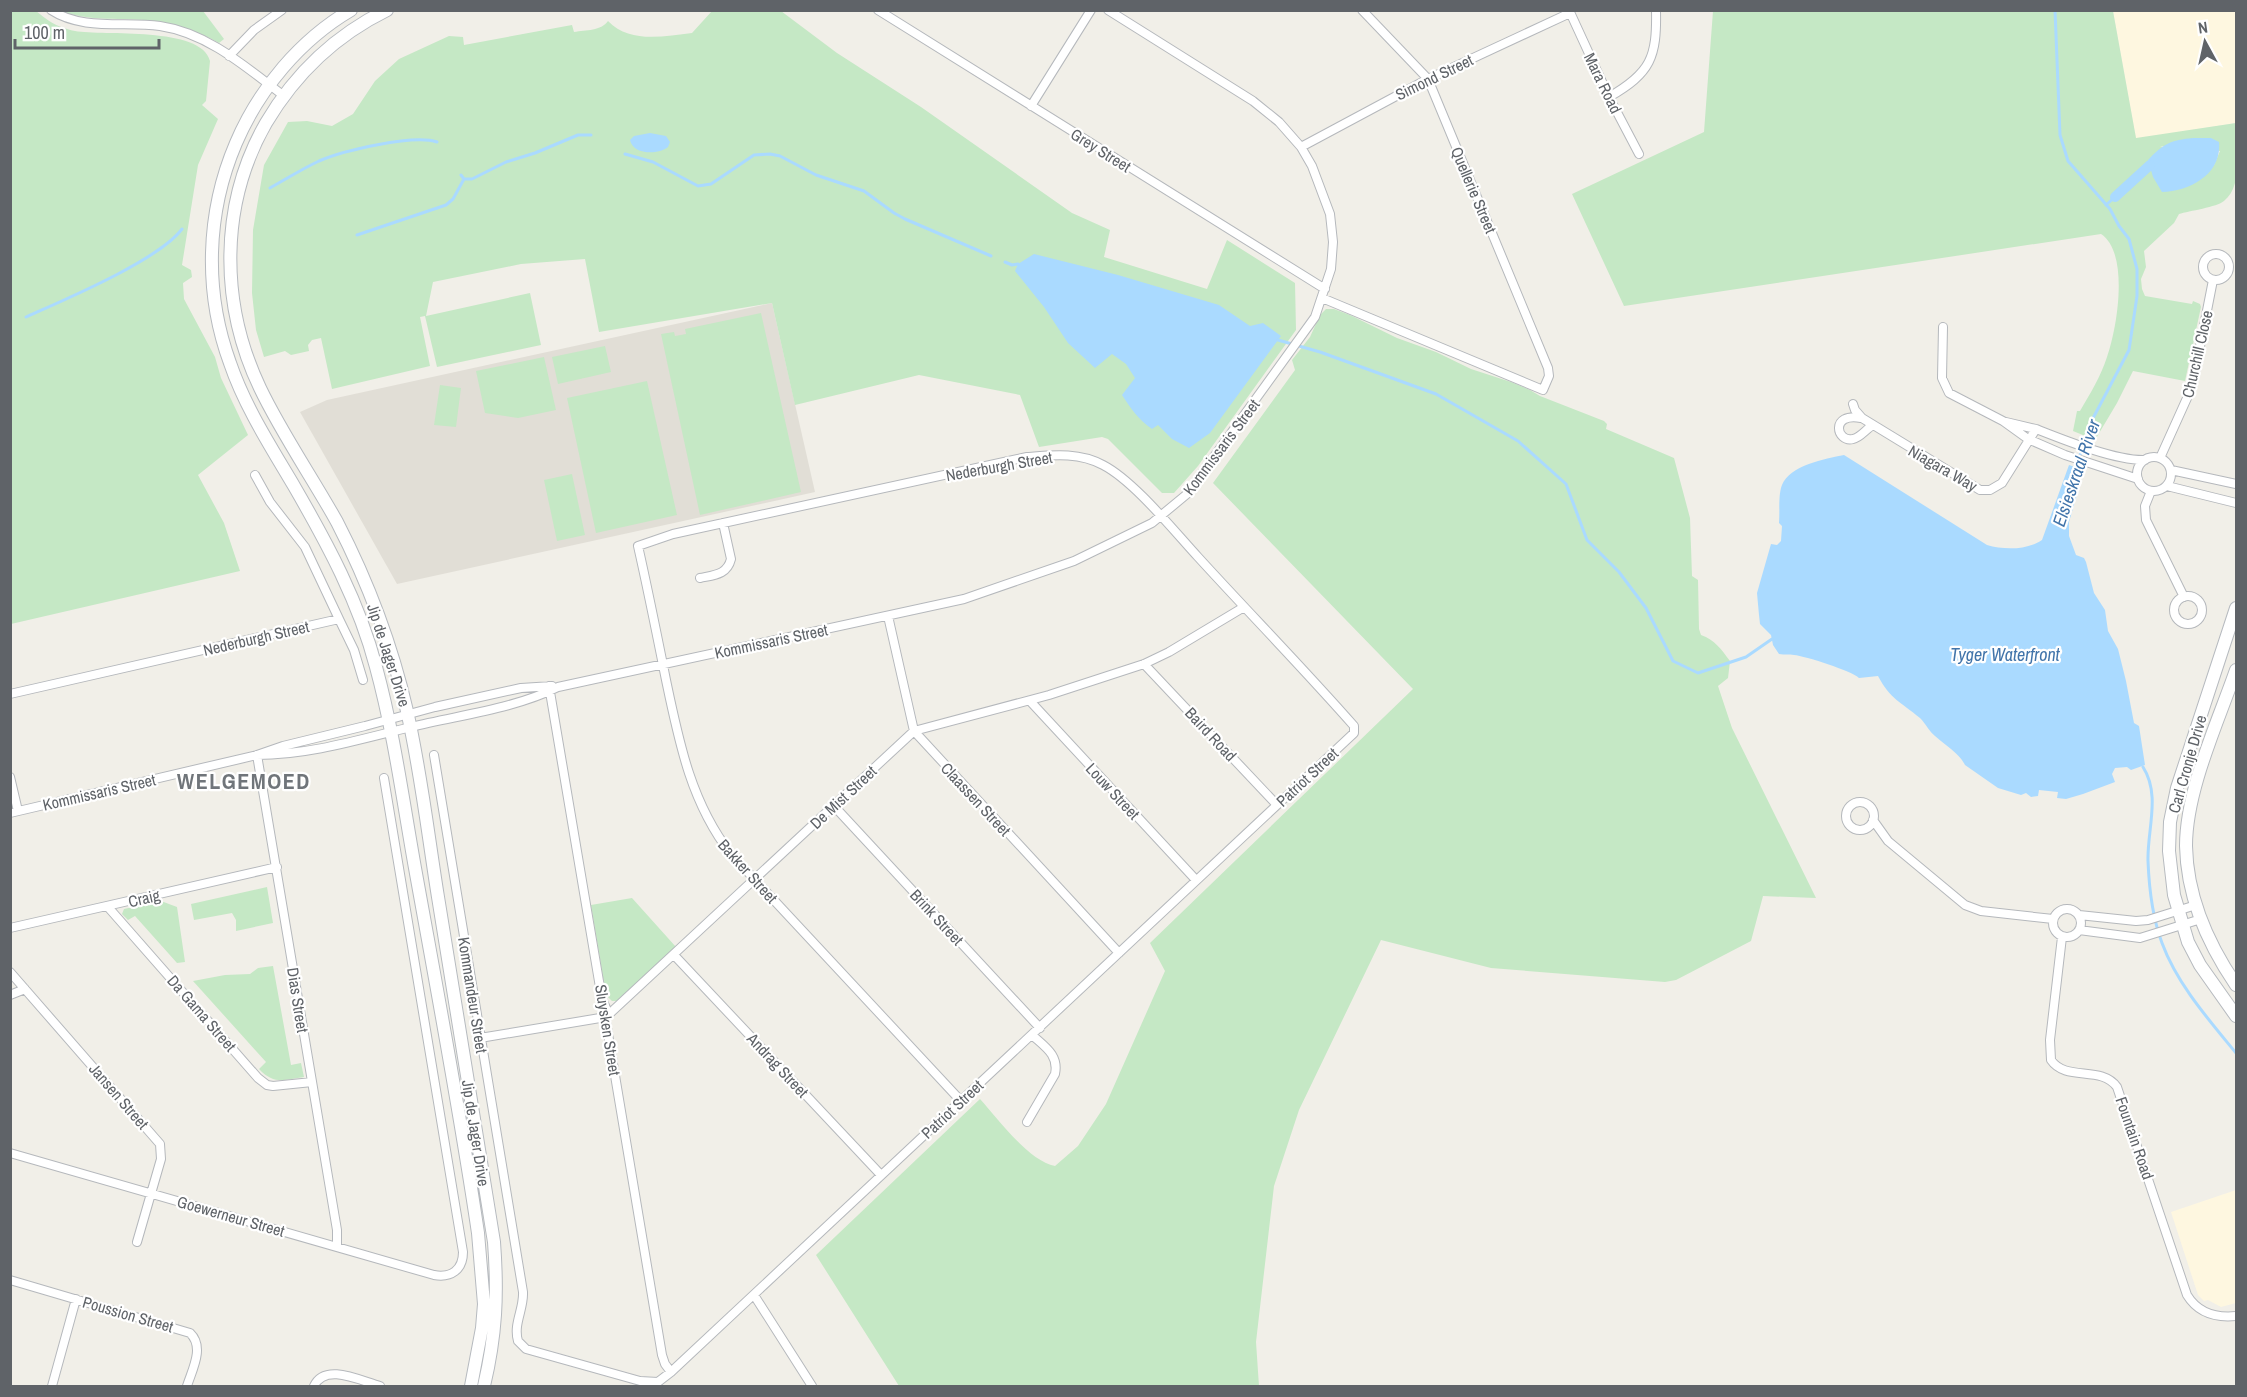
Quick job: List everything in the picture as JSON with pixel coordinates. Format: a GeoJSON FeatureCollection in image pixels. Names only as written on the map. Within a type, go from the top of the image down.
{"type":"FeatureCollection","features":[{"type":"Feature","properties":{"kind":"main road"},"geometry":{"type":"LineString","coordinates":[[311,516],[241,392],[224,346],[216,313],[212,279],[213,231],[221,188],[233,151],[247,120],[269,86],[302,48],[351,10]]}},
{"type":"Feature","properties":{"kind":"main road","name":"Jip de Jager Drive"},"geometry":{"type":"LineString","coordinates":[[387,10],[336,42],[314,61],[284,96],[263,129],[244,173],[234,211],[230,252],[231,285],[237,327],[250,366],[268,404],[356,561],[382,625],[408,713],[494,1242],[497,1303],[493,1346],[484,1386]]}},
{"type":"Feature","properties":{"kind":"main road"},"geometry":{"type":"LineString","coordinates":[[268,404],[264,411],[265,422],[301,486],[311,516]]}},
{"type":"Feature","properties":{"kind":"main road","name":"Jip de Jager Drive"},"geometry":{"type":"LineString","coordinates":[[311,516],[339,569],[360,616],[376,665],[391,732],[436,980],[478,1233],[484,1304],[471,1386]]}},
{"type":"Feature","properties":{"kind":"main road","name":"Carl Cronje Drive"},"geometry":{"type":"LineString","coordinates":[[2236,608],[2180,775],[2174,800],[2169,851],[2171,875],[2183,926],[2200,965],[2236,1016]]}},
{"type":"Feature","properties":{"kind":"main road","name":"Carl Cronje Drive"},"geometry":{"type":"LineString","coordinates":[[2236,670],[2199,775],[2192,802],[2186,844],[2187,863],[2196,905],[2217,957],[2236,986]]}},
{"type":"Feature","properties":{"kind":"main road"},"geometry":{"type":"LineString","coordinates":[[493,1346],[493,1386]]}},
{"type":"Feature","properties":{"kind":"street"},"geometry":{"type":"LineString","coordinates":[[51,10],[64,17],[80,21],[160,26],[182,32],[203,40],[230,56],[284,96]]}},
{"type":"Feature","properties":{"kind":"street"},"geometry":{"type":"LineString","coordinates":[[230,56],[254,30],[282,10]]}},
{"type":"Feature","properties":{"kind":"street","name":"Grey Street"},"geometry":{"type":"LineString","coordinates":[[878,10],[1324,294],[1543,390]]}},
{"type":"Feature","properties":{"kind":"street"},"geometry":{"type":"LineString","coordinates":[[1031,106],[1091,10]]}},
{"type":"Feature","properties":{"kind":"street","name":"Kommissaris Street"},"geometry":{"type":"LineString","coordinates":[[14,812],[257,755],[408,713],[521,688],[552,688],[964,599],[1058,568],[1161,517],[1187,494],[1202,476],[1315,317],[1331,269],[1333,242],[1330,214],[1322,188],[1301,147],[1279,122],[1253,101],[1108,10]]}},
{"type":"Feature","properties":{"kind":"street","name":"Quellerie Street"},"geometry":{"type":"LineString","coordinates":[[1362,10],[1428,79],[1548,368],[1549,376],[1543,390]]}},
{"type":"Feature","properties":{"kind":"street"},"geometry":{"type":"LineString","coordinates":[[1609,97],[1639,77],[1652,59],[1656,35],[1656,10]]}},
{"type":"Feature","properties":{"kind":"street","name":"Simond Street"},"geometry":{"type":"LineString","coordinates":[[1301,147],[1428,79],[1569,12]]}},
{"type":"Feature","properties":{"kind":"street","name":"Mara Road"},"geometry":{"type":"LineString","coordinates":[[1569,12],[1639,154]]}},
{"type":"Feature","properties":{"kind":"street","name":"Churchill Close"},"geometry":{"type":"LineString","coordinates":[[2160,458],[2192,387],[2213,280]]}},
{"type":"Feature","properties":{"kind":"street"},"geometry":{"type":"LineString","coordinates":[[1943,327],[1942,378],[1946,390],[1952,395],[2003,421],[2028,439],[2065,455],[2138,478]]}},
{"type":"Feature","properties":{"kind":"street","name":"Niagara Way"},"geometry":{"type":"LineString","coordinates":[[1853,404],[1862,418],[1975,489],[1985,491],[1995,489],[2002,483],[2028,439]]}},
{"type":"Feature","properties":{"kind":"street"},"geometry":{"type":"LineString","coordinates":[[1862,418],[1852,416],[1845,418],[1839,427],[1841,435],[1847,439],[1855,439],[1873,425]]}},
{"type":"Feature","properties":{"kind":"street"},"geometry":{"type":"LineString","coordinates":[[2003,421],[2134,460],[2160,458],[2169,465],[2171,470],[2167,486],[2151,491],[2143,487],[2138,478],[2139,468],[2145,460]]}},
{"type":"Feature","properties":{"kind":"street"},"geometry":{"type":"LineString","coordinates":[[2028,439],[2036,429]]}},
{"type":"Feature","properties":{"kind":"street","name":"Nederburgh Street"},"geometry":{"type":"LineString","coordinates":[[638,546],[673,534],[1027,457],[1058,454],[1078,456],[1112,470],[1161,517],[1354,726],[1354,733]]}},
{"type":"Feature","properties":{"kind":"street"},"geometry":{"type":"LineString","coordinates":[[2171,470],[2236,484]]}},
{"type":"Feature","properties":{"kind":"street"},"geometry":{"type":"LineString","coordinates":[[255,476],[270,502],[306,548],[354,650],[363,680]]}},
{"type":"Feature","properties":{"kind":"street"},"geometry":{"type":"LineString","coordinates":[[2167,486],[2236,503]]}},
{"type":"Feature","properties":{"kind":"street"},"geometry":{"type":"LineString","coordinates":[[2151,491],[2145,506],[2146,520],[2184,597]]}},
{"type":"Feature","properties":{"kind":"street"},"geometry":{"type":"LineString","coordinates":[[700,578],[727,570],[731,559],[723,523]]}},
{"type":"Feature","properties":{"kind":"street","name":"Bakker Street"},"geometry":{"type":"LineString","coordinates":[[638,546],[679,741],[700,803],[716,835],[754,880],[961,1101]]}},
{"type":"Feature","properties":{"kind":"street","name":"De Mist Street"},"geometry":{"type":"LineString","coordinates":[[606,1017],[914,731],[1029,701],[1144,663],[1169,652],[1244,607]]}},
{"type":"Feature","properties":{"kind":"street","name":"Claassen Street"},"geometry":{"type":"LineString","coordinates":[[888,616],[914,731],[1119,953]]}},
{"type":"Feature","properties":{"kind":"street","name":"Nederburgh Street"},"geometry":{"type":"LineString","coordinates":[[10,694],[339,619]]}},
{"type":"Feature","properties":{"kind":"street","name":"Baird Road"},"geometry":{"type":"LineString","coordinates":[[1144,663],[1277,805]]}},
{"type":"Feature","properties":{"kind":"street","name":"Kommissaris Street"},"geometry":{"type":"LineString","coordinates":[[257,755],[283,755],[391,732],[524,701],[552,688]]}},
{"type":"Feature","properties":{"kind":"street","name":"Sluysken Street"},"geometry":{"type":"LineString","coordinates":[[552,688],[662,1355],[671,1372]]}},
{"type":"Feature","properties":{"kind":"street","name":"Louw Street"},"geometry":{"type":"LineString","coordinates":[[1029,701],[1196,880]]}},
{"type":"Feature","properties":{"kind":"street","name":"Patriot Street"},"geometry":{"type":"LineString","coordinates":[[518,1341],[526,1349],[645,1383],[658,1382],[754,1295],[1354,733]]}},
{"type":"Feature","properties":{"kind":"street","name":"Dias Street"},"geometry":{"type":"LineString","coordinates":[[257,755],[337,1230],[337,1246]]}},
{"type":"Feature","properties":{"kind":"street","name":"Kommandeur Street"},"geometry":{"type":"LineString","coordinates":[[434,755],[523,1292],[516,1333],[518,1341]]}},
{"type":"Feature","properties":{"kind":"street"},"geometry":{"type":"LineString","coordinates":[[10,777],[14,812]]}},
{"type":"Feature","properties":{"kind":"street","name":"Goewerneur Street"},"geometry":{"type":"LineString","coordinates":[[10,1153],[434,1275],[453,1274],[460,1267],[463,1252],[384,778]]}},
{"type":"Feature","properties":{"kind":"street"},"geometry":{"type":"LineString","coordinates":[[1888,841],[1873,820],[1872,811],[1866,804],[1857,803],[1849,808],[1846,815],[1848,824],[1855,829],[1865,829],[1888,841],[1965,905],[1973,909],[2053,919]]}},
{"type":"Feature","properties":{"kind":"street","name":"Brink Street"},"geometry":{"type":"LineString","coordinates":[[834,806],[1040,1028]]}},
{"type":"Feature","properties":{"kind":"street"},"geometry":{"type":"LineString","coordinates":[[1865,829],[1873,820]]}},
{"type":"Feature","properties":{"kind":"street","name":"Craig"},"geometry":{"type":"LineString","coordinates":[[10,928],[277,867]]}},
{"type":"Feature","properties":{"kind":"street"},"geometry":{"type":"LineString","coordinates":[[2079,915],[2081,924],[2079,930],[2071,937],[2062,936],[2053,928],[2053,919],[2062,909],[2071,909],[2079,915],[2121,921],[2148,920],[2196,905]]}},
{"type":"Feature","properties":{"kind":"street","name":"Da Gama Street"},"geometry":{"type":"LineString","coordinates":[[108,907],[258,1078],[267,1085],[273,1086],[312,1082]]}},
{"type":"Feature","properties":{"kind":"street"},"geometry":{"type":"LineString","coordinates":[[2079,930],[2140,938],[2201,919]]}},
{"type":"Feature","properties":{"kind":"street","name":"Fountain Road"},"geometry":{"type":"LineString","coordinates":[[2062,936],[2050,1040],[2051,1060],[2062,1069],[2107,1078],[2117,1088],[2187,1295],[2194,1305],[2205,1312],[2218,1316],[2235,1315]]}},
{"type":"Feature","properties":{"kind":"street","name":"Andrag Street"},"geometry":{"type":"LineString","coordinates":[[674,955],[881,1175]]}},
{"type":"Feature","properties":{"kind":"street","name":"Jansen Street"},"geometry":{"type":"LineString","coordinates":[[10,972],[157,1139],[162,1151],[138,1242]]}},
{"type":"Feature","properties":{"kind":"street"},"geometry":{"type":"LineString","coordinates":[[10,995],[25,989]]}},
{"type":"Feature","properties":{"kind":"street"},"geometry":{"type":"LineString","coordinates":[[480,1038],[606,1017]]}},
{"type":"Feature","properties":{"kind":"street"},"geometry":{"type":"LineString","coordinates":[[1027,1122],[1055,1074],[1057,1066],[1054,1055],[1032,1035]]}},
{"type":"Feature","properties":{"kind":"street","name":"Poussion Street"},"geometry":{"type":"LineString","coordinates":[[10,1280],[190,1333],[195,1338],[198,1351],[187,1386]]}},
{"type":"Feature","properties":{"kind":"street"},"geometry":{"type":"LineString","coordinates":[[754,1295],[812,1386]]}},
{"type":"Feature","properties":{"kind":"street"},"geometry":{"type":"LineString","coordinates":[[52,1386],[76,1299]]}},
{"type":"Feature","properties":{"kind":"street"},"geometry":{"type":"LineString","coordinates":[[314,1386],[324,1375],[334,1373],[380,1386]]}},
{"type":"Feature","properties":{"kind":"shaded area"},"geometry":{"type":"Polygon","coordinates":[[[2113,11],[2236,11],[2236,123],[2136,139],[2113,11]]]}},
{"type":"Feature","properties":{"kind":"shaded area"},"geometry":{"type":"Polygon","coordinates":[[[772,303],[815,492],[397,584],[300,412],[327,400],[772,303]]]}},
{"type":"Feature","properties":{"kind":"shaded area"},"geometry":{"type":"Polygon","coordinates":[[[2236,1190],[2236,1303],[2221,1307],[2208,1300],[2204,1301],[2198,1295],[2171,1212],[2236,1190]]]}},
{"type":"Feature","properties":{"kind":"green space"},"geometry":{"type":"Polygon","coordinates":[[[34,10],[56,25],[75,31],[171,37],[189,42],[203,50],[210,61],[206,101],[202,105],[218,119],[198,165],[182,265],[191,270],[192,277],[183,283],[184,299],[215,357],[221,378],[248,435],[198,475],[224,523],[240,571],[11,624],[10,11],[34,10]]]}},
{"type":"Feature","properties":{"kind":"green space"},"geometry":{"type":"Polygon","coordinates":[[[61,11],[203,11],[224,39],[219,43],[201,34],[164,23],[91,18],[61,11]]]}},
{"type":"Feature","properties":{"kind":"green space"},"geometry":{"type":"Polygon","coordinates":[[[712,11],[781,11],[837,53],[921,107],[1072,213],[1110,230],[1104,257],[1207,289],[1227,240],[1295,283],[1296,330],[1198,466],[1174,493],[1162,493],[1108,439],[1102,437],[1039,447],[1020,395],[919,375],[795,405],[772,303],[599,332],[585,259],[521,264],[433,282],[426,316],[530,293],[541,345],[437,367],[425,316],[420,317],[430,366],[332,389],[321,338],[312,340],[308,345],[309,351],[291,355],[285,351],[264,357],[256,330],[252,293],[253,230],[264,165],[288,122],[307,121],[332,126],[353,114],[375,81],[399,59],[449,36],[463,37],[464,45],[572,25],[574,32],[593,29],[601,27],[608,21],[626,33],[637,36],[670,36],[692,33],[712,11]]]}},
{"type":"Feature","properties":{"kind":"green space"},"geometry":{"type":"Polygon","coordinates":[[[1713,11],[2113,11],[2136,138],[2236,123],[2238,165],[2230,194],[2224,201],[2215,205],[2179,214],[2174,223],[2144,251],[2146,267],[2141,279],[2145,296],[2192,304],[2193,301],[2201,307],[2185,381],[2133,371],[2095,440],[2073,431],[2077,411],[2080,411],[2084,405],[2105,364],[2117,311],[2119,292],[2116,257],[2110,244],[2101,234],[1624,306],[1572,194],[1704,132],[1713,11]],[[2160,146],[2214,165],[2220,151],[2160,146]]]}},
{"type":"Feature","properties":{"kind":"green space"},"geometry":{"type":"Polygon","coordinates":[[[1326,309],[1334,309],[1350,315],[1397,338],[1436,352],[1471,369],[1511,382],[1604,421],[1607,424],[1606,429],[1674,458],[1690,518],[1692,576],[1698,580],[1699,629],[1701,635],[1714,642],[1730,661],[1728,678],[1718,686],[1732,728],[1816,898],[1763,896],[1751,941],[1676,980],[1665,982],[1491,968],[1381,940],[1299,1110],[1274,1186],[1256,1342],[1259,1386],[899,1386],[816,1255],[980,1099],[1014,1138],[1045,1163],[1055,1166],[1078,1146],[1106,1104],[1165,971],[1150,943],[1413,689],[1213,483],[1295,370],[1292,360],[1310,337],[1320,315],[1326,309]]]}},
{"type":"Feature","properties":{"kind":"green space"},"geometry":{"type":"Polygon","coordinates":[[[761,313],[801,492],[700,515],[661,334],[674,332],[675,336],[686,334],[685,329],[761,313]]]}},
{"type":"Feature","properties":{"kind":"green space"},"geometry":{"type":"Polygon","coordinates":[[[605,346],[611,372],[558,384],[552,357],[605,346]]]}},
{"type":"Feature","properties":{"kind":"green space"},"geometry":{"type":"Polygon","coordinates":[[[544,357],[556,410],[518,418],[485,413],[476,371],[544,357]]]}},
{"type":"Feature","properties":{"kind":"green space"},"geometry":{"type":"Polygon","coordinates":[[[647,381],[677,515],[596,533],[567,398],[647,381]]]}},
{"type":"Feature","properties":{"kind":"green space"},"geometry":{"type":"Polygon","coordinates":[[[440,385],[461,388],[456,427],[434,425],[440,385]]]}},
{"type":"Feature","properties":{"kind":"green space"},"geometry":{"type":"Polygon","coordinates":[[[572,474],[585,535],[557,541],[544,480],[572,474]]]}},
{"type":"Feature","properties":{"kind":"green space"},"geometry":{"type":"Polygon","coordinates":[[[267,887],[273,923],[236,931],[236,920],[232,913],[194,920],[191,904],[267,887]]]}},
{"type":"Feature","properties":{"kind":"green space"},"geometry":{"type":"Polygon","coordinates":[[[632,898],[676,947],[617,1001],[612,1001],[606,995],[591,905],[632,898]]]}},
{"type":"Feature","properties":{"kind":"green space"},"geometry":{"type":"Polygon","coordinates":[[[161,901],[177,907],[185,962],[177,963],[135,916],[128,920],[122,914],[124,909],[161,901]]]}},
{"type":"Feature","properties":{"kind":"green space"},"geometry":{"type":"Polygon","coordinates":[[[273,966],[291,1065],[301,1063],[304,1077],[280,1080],[264,1074],[259,1069],[266,1062],[193,981],[225,975],[250,974],[258,968],[273,966]]]}},
{"type":"Feature","properties":{"kind":"water"},"geometry":{"type":"Polygon","coordinates":[[[650,133],[666,136],[670,142],[668,147],[664,150],[646,152],[632,145],[630,140],[634,136],[650,133]]]}},
{"type":"Feature","properties":{"kind":"water"},"geometry":{"type":"Polygon","coordinates":[[[2193,138],[2211,138],[2219,142],[2219,153],[2210,172],[2193,184],[2162,192],[2153,177],[2148,160],[2168,144],[2193,138]]]}},
{"type":"Feature","properties":{"kind":"water"},"geometry":{"type":"Polygon","coordinates":[[[1034,254],[1118,275],[1219,305],[1250,326],[1263,323],[1281,336],[1210,433],[1189,448],[1172,439],[1158,425],[1152,429],[1132,409],[1122,395],[1135,378],[1126,364],[1112,354],[1095,368],[1068,343],[1044,307],[1015,271],[1018,264],[1034,254]]]}},
{"type":"Feature","properties":{"kind":"water","name":"Tyger Waterfront"},"geometry":{"type":"Polygon","coordinates":[[[1844,455],[1987,545],[2001,548],[2029,546],[2042,540],[2069,465],[2084,470],[2069,522],[2069,536],[2076,555],[2084,558],[2086,562],[2094,593],[2105,610],[2108,631],[2118,649],[2134,723],[2139,726],[2145,765],[2131,770],[2127,767],[2115,768],[2112,774],[2115,782],[2066,799],[2057,798],[2058,792],[2039,790],[2038,796],[2031,797],[2026,793],[2021,795],[1998,788],[1965,765],[1920,718],[1896,700],[1878,676],[1859,678],[1818,661],[1779,654],[1773,645],[1771,635],[1760,624],[1757,593],[1771,544],[1777,545],[1781,541],[1782,526],[1779,523],[1782,485],[1792,472],[1800,468],[1844,455]]]}},
{"type":"Feature","properties":{"kind":"waterway","name":"Elsieskraal River"},"geometry":{"type":"LineString","coordinates":[[2055,10],[2060,135],[2068,161],[2110,209],[2129,239],[2137,269],[2137,296],[2129,350],[2091,422],[2075,470]]}},
{"type":"Feature","properties":{"kind":"waterway"},"geometry":{"type":"LineString","coordinates":[[461,175],[464,179],[472,179],[506,162],[578,135],[591,135]]}},
{"type":"Feature","properties":{"kind":"waterway"},"geometry":{"type":"LineString","coordinates":[[270,188],[319,161],[344,153],[395,142],[412,140],[437,142]]}},
{"type":"Feature","properties":{"kind":"waterway"},"geometry":{"type":"LineString","coordinates":[[625,154],[653,162],[698,186],[711,184],[754,155],[780,156],[816,175],[864,191],[905,219],[991,256]]}},
{"type":"Feature","properties":{"kind":"waterway"},"geometry":{"type":"LineString","coordinates":[[2115,197],[2150,165]]}},
{"type":"Feature","properties":{"kind":"waterway"},"geometry":{"type":"LineString","coordinates":[[357,235],[446,205],[453,199],[464,179]]}},
{"type":"Feature","properties":{"kind":"waterway"},"geometry":{"type":"LineString","coordinates":[[2106,205],[2115,197]]}},
{"type":"Feature","properties":{"kind":"waterway"},"geometry":{"type":"LineString","coordinates":[[26,317],[133,266],[170,241],[182,229]]}},
{"type":"Feature","properties":{"kind":"waterway"},"geometry":{"type":"LineString","coordinates":[[1005,262],[1012,265],[1018,264]]}},
{"type":"Feature","properties":{"kind":"waterway"},"geometry":{"type":"LineString","coordinates":[[1278,340],[1320,352],[1436,394],[1518,441],[1566,484],[1587,540],[1619,572],[1646,608],[1673,661],[1698,673],[1746,657],[1772,639]]}},
{"type":"Feature","properties":{"kind":"waterway","name":"Elsieskraal River"},"geometry":{"type":"LineString","coordinates":[[2143,767],[2151,789],[2149,871],[2152,903],[2159,934],[2168,958],[2185,987],[2236,1053]]}},
{"type":"Feature","properties":{"kind":"district","name":"WELGEMOED"},"geometry":{"type":"Point","coordinates":[244,781]}}]}
